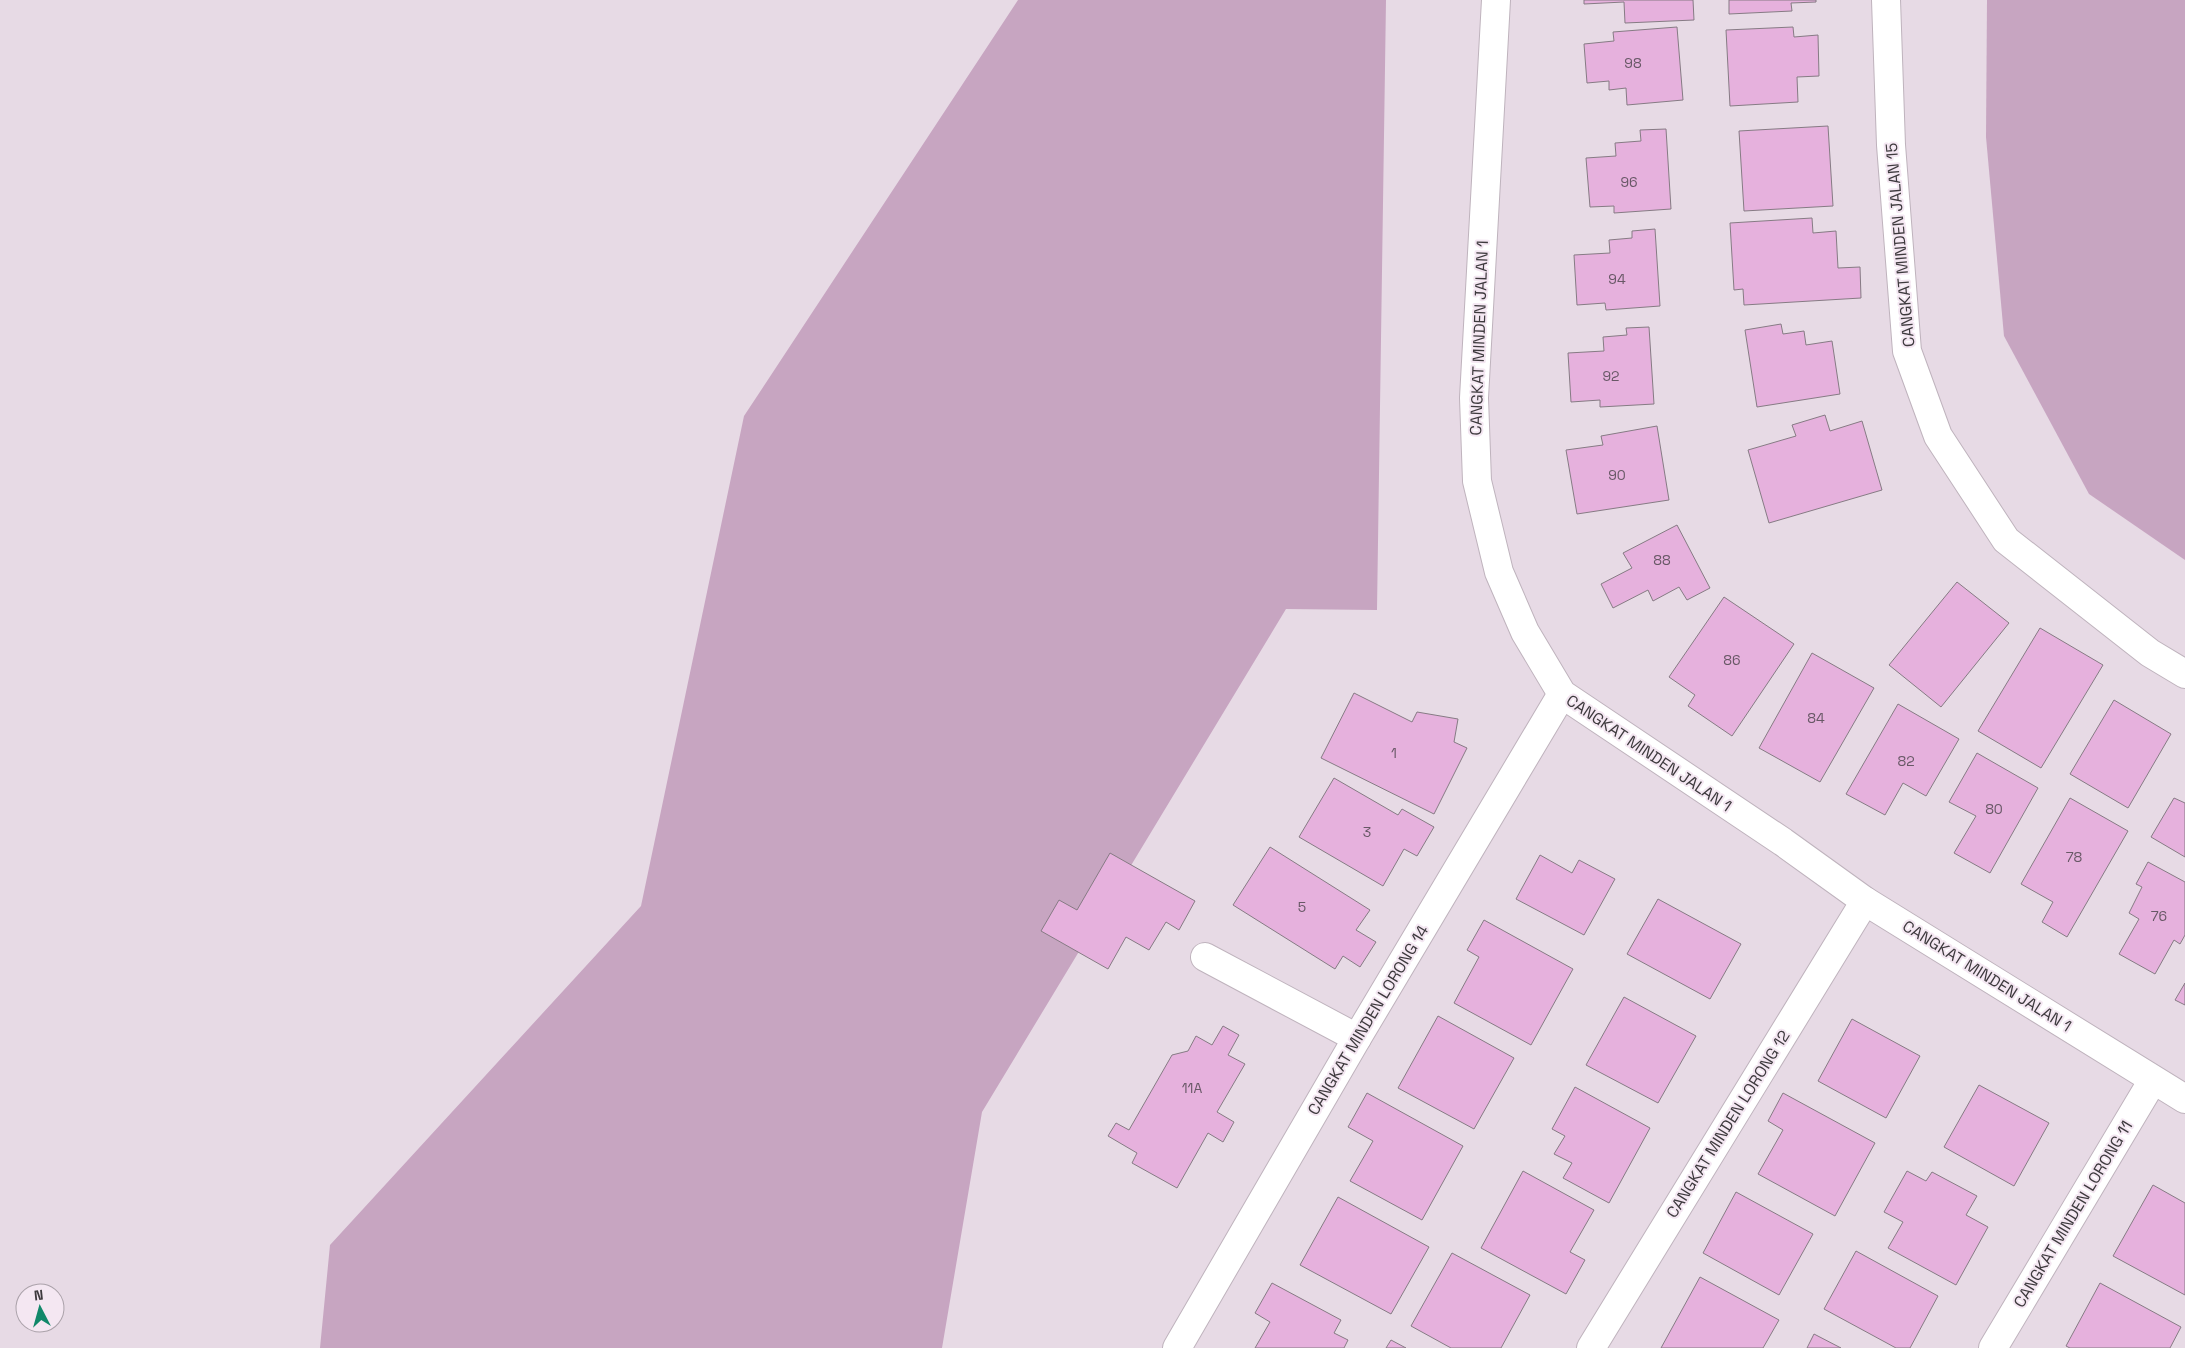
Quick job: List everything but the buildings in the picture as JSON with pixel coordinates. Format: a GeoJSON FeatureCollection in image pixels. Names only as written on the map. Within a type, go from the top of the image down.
{"type":"FeatureCollection","features":[{"type":"Feature","properties":{"kind":"street","name":"CANGKAT MINDEN JALAN 1"},"geometry":{"type":"LineString","coordinates":[[1496,0],[1474,398],[1477,481],[1499,572],[1525,632],[1562,694],[1783,842],[1865,901],[2185,1099]]}},
{"type":"Feature","properties":{"kind":"street","name":"CANGKAT MINDEN JALAN 15"},"geometry":{"type":"LineString","coordinates":[[1886,0],[1891,145],[1907,351],[1938,436],[2006,540],[2150,653],[2185,674]]}},
{"type":"Feature","properties":{"kind":"street","name":"CANGKAT MINDEN LORONG 14"},"geometry":{"type":"LineString","coordinates":[[1177,1348],[1356,1038],[1562,694]]}},
{"type":"Feature","properties":{"kind":"street","name":"CANGKAT MINDEN LORONG 12"},"geometry":{"type":"LineString","coordinates":[[1590,1348],[1865,901]]}},
{"type":"Feature","properties":{"kind":"street"},"geometry":{"type":"LineString","coordinates":[[1206,957],[1356,1038]]}},
{"type":"Feature","properties":{"kind":"street","name":"CANGKAT MINDEN LORONG 11"},"geometry":{"type":"LineString","coordinates":[[1993,1348],[2153,1080]]}},
{"type":"Feature","properties":{"kind":"shaded area"},"geometry":{"type":"Polygon","coordinates":[[[1018,0],[1386,0],[1377,610],[1286,609],[982,1112],[942,1348],[320,1348],[330,1245],[641,906],[744,416],[1018,0]]]}},
{"type":"Feature","properties":{"kind":"shaded area"},"geometry":{"type":"Polygon","coordinates":[[[1987,0],[2185,0],[2185,560],[2089,494],[2004,336],[1986,137],[1987,0]]]}}]}
